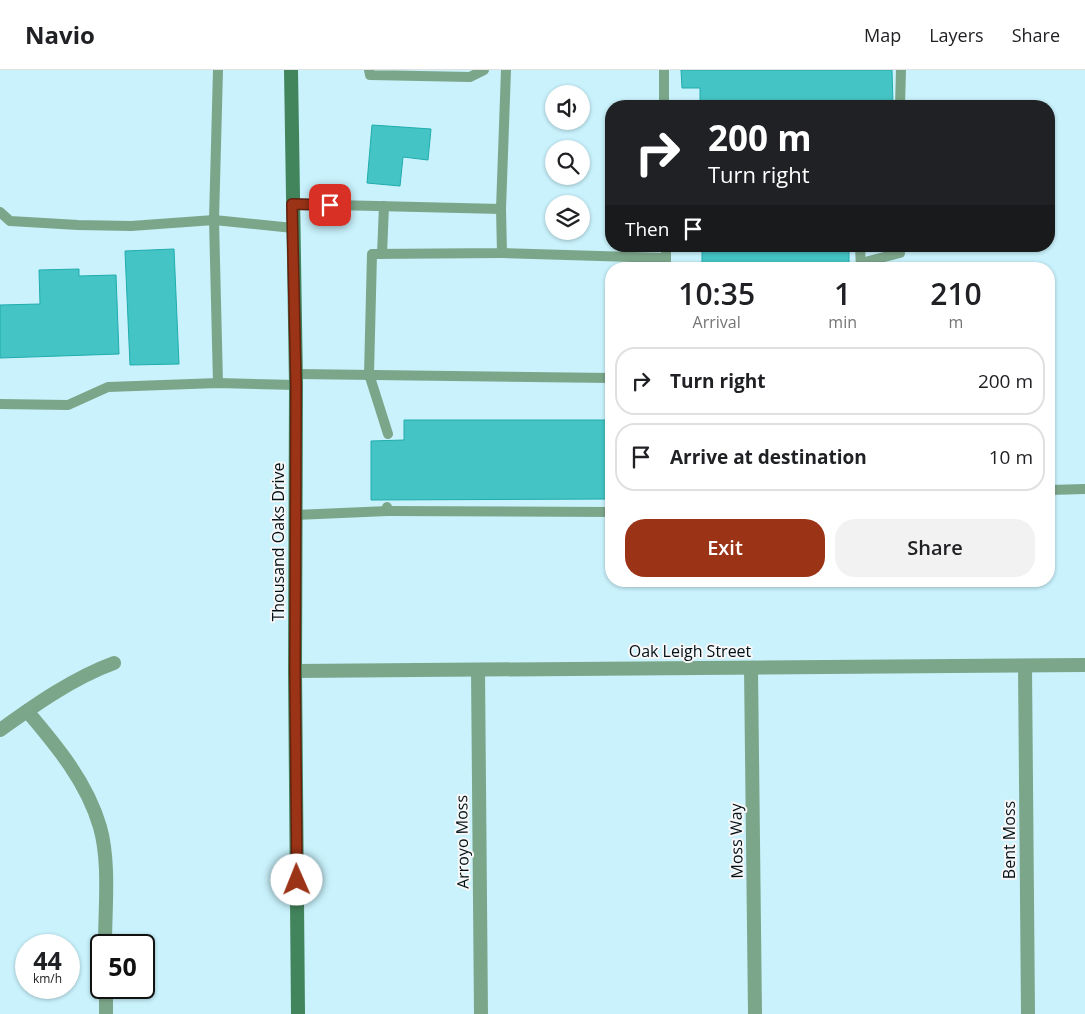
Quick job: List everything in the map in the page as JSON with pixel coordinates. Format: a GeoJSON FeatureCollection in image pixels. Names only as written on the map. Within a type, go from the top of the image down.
{"type":"FeatureCollection","features":[{"type":"Feature","properties":{"kind":"main road","name":"Thousand Oaks Drive"},"geometry":{"type":"LineString","coordinates":[[290,70],[296,379],[295,671],[298,1014]]}},
{"type":"Feature","properties":{"kind":"street"},"geometry":{"type":"LineString","coordinates":[[0,730],[27,711],[97,669],[114,663]]}},
{"type":"Feature","properties":{"kind":"street","name":"Oak Leigh Street"},"geometry":{"type":"LineString","coordinates":[[295,671],[1085,665]]}},
{"type":"Feature","properties":{"kind":"street","name":"Bent Moss"},"geometry":{"type":"LineString","coordinates":[[1025,666],[1028,1014]]}},
{"type":"Feature","properties":{"kind":"street","name":"Moss Way"},"geometry":{"type":"LineString","coordinates":[[752,668],[754,1014]]}},
{"type":"Feature","properties":{"kind":"street","name":"Arroyo Moss"},"geometry":{"type":"LineString","coordinates":[[478,670],[481,1014]]}},
{"type":"Feature","properties":{"kind":"street"},"geometry":{"type":"LineString","coordinates":[[27,711],[64,755],[90,800],[100,827],[104,853],[105,934]]}},
{"type":"Feature","properties":{"kind":"street"},"geometry":{"type":"LineString","coordinates":[[106,999],[106,1014]]}},
{"type":"Feature","properties":{"kind":"lane"},"geometry":{"type":"LineString","coordinates":[[218,70],[214,220],[218,383]]}},
{"type":"Feature","properties":{"kind":"lane"},"geometry":{"type":"LineString","coordinates":[[369,70],[370,75],[470,77],[484,70]]}},
{"type":"Feature","properties":{"kind":"lane"},"geometry":{"type":"LineString","coordinates":[[502,253],[500,209],[506,70]]}},
{"type":"Feature","properties":{"kind":"lane"},"geometry":{"type":"LineString","coordinates":[[664,70],[664,100]]}},
{"type":"Feature","properties":{"kind":"lane"},"geometry":{"type":"LineString","coordinates":[[900,70],[900,100]]}},
{"type":"Feature","properties":{"kind":"lane"},"geometry":{"type":"LineString","coordinates":[[292,204],[500,209]]}},
{"type":"Feature","properties":{"kind":"lane"},"geometry":{"type":"LineString","coordinates":[[382,254],[384,206]]}},
{"type":"Feature","properties":{"kind":"lane"},"geometry":{"type":"LineString","coordinates":[[0,212],[10,222],[78,226],[131,226],[214,220],[293,228]]}},
{"type":"Feature","properties":{"kind":"lane"},"geometry":{"type":"LineString","coordinates":[[873,262],[900,252]]}},
{"type":"Feature","properties":{"kind":"lane"},"geometry":{"type":"LineString","coordinates":[[388,434],[369,374],[372,254],[502,253],[636,262]]}},
{"type":"Feature","properties":{"kind":"lane"},"geometry":{"type":"LineString","coordinates":[[0,404],[68,405],[108,387],[369,374],[605,378]]}},
{"type":"Feature","properties":{"kind":"lane"},"geometry":{"type":"LineString","coordinates":[[1055,490],[1085,489]]}},
{"type":"Feature","properties":{"kind":"lane"},"geometry":{"type":"LineString","coordinates":[[296,515],[388,508],[605,512]]}},
{"type":"Feature","properties":{"kind":"building"},"geometry":{"type":"Polygon","coordinates":[[[681,70],[892,70],[893,100],[700,100],[700,88],[682,88],[681,70]]]}},
{"type":"Feature","properties":{"kind":"building"},"geometry":{"type":"Polygon","coordinates":[[[372,125],[431,129],[428,160],[403,157],[400,186],[367,183],[372,125]]]}},
{"type":"Feature","properties":{"kind":"building"},"geometry":{"type":"Polygon","coordinates":[[[174,249],[179,364],[130,365],[125,251],[174,249]]]}},
{"type":"Feature","properties":{"kind":"building"},"geometry":{"type":"Polygon","coordinates":[[[702,252],[849,252],[849,262],[702,262],[702,252]]]}},
{"type":"Feature","properties":{"kind":"building"},"geometry":{"type":"Polygon","coordinates":[[[79,269],[79,276],[116,275],[119,354],[0,358],[0,305],[40,304],[39,270],[79,269]]]}},
{"type":"Feature","properties":{"kind":"building"},"geometry":{"type":"Polygon","coordinates":[[[404,420],[605,420],[605,499],[371,500],[371,441],[404,440],[404,420]]]}},
{"type":"Feature","properties":{"kind":"route"},"geometry":{"type":"LineString","coordinates":[[297,880],[295,671],[296,385],[292,204],[330,205]]}}]}
